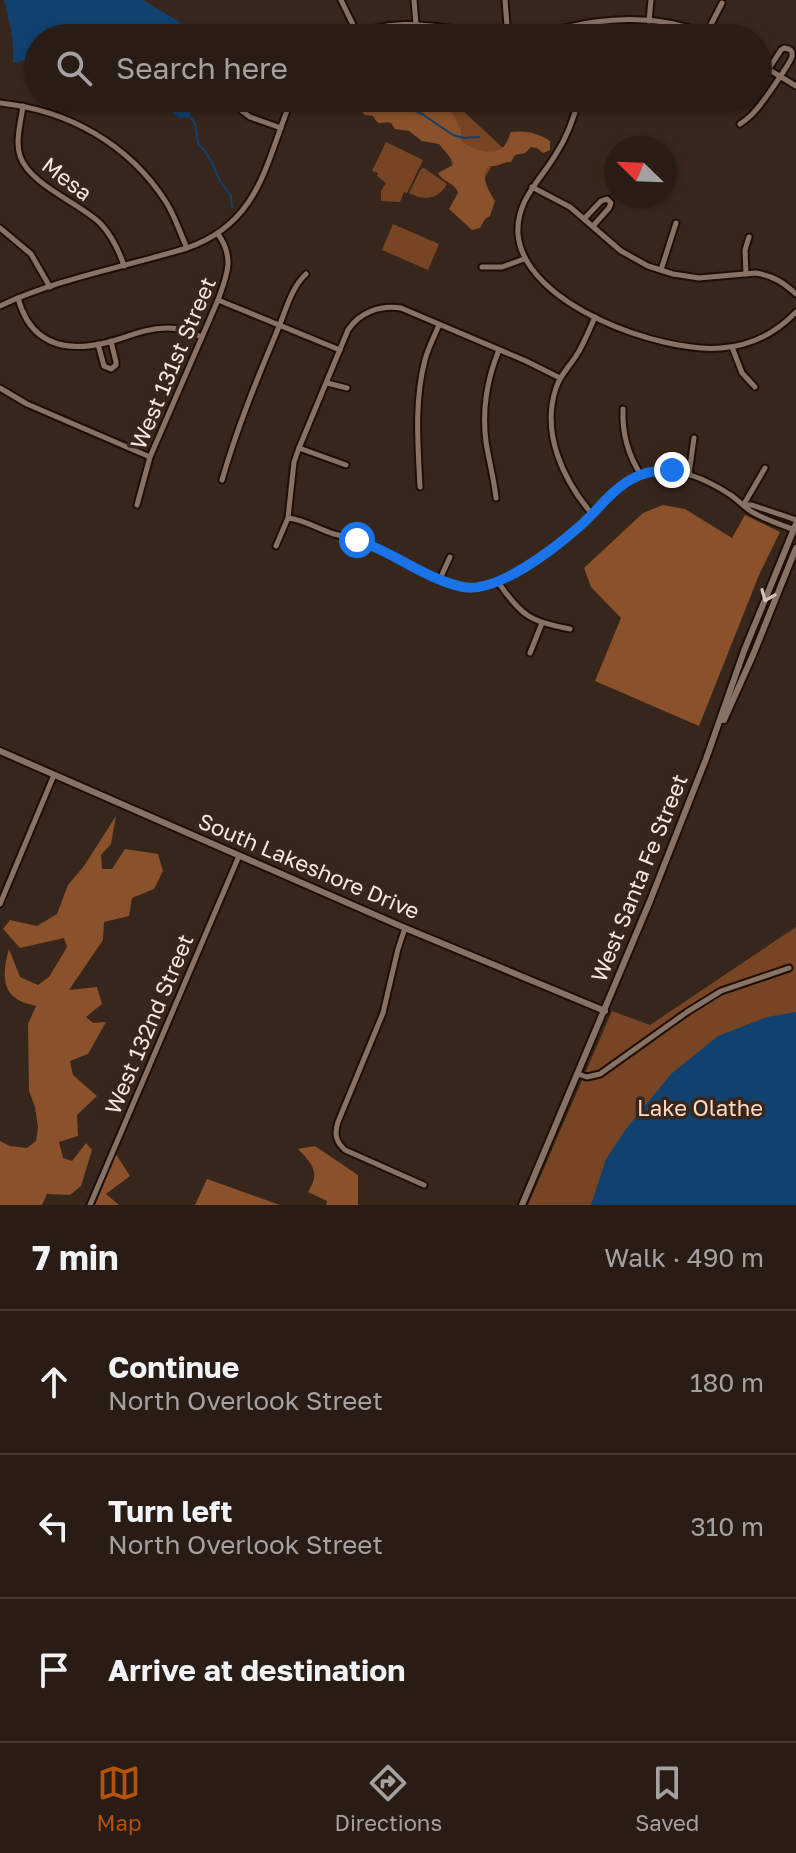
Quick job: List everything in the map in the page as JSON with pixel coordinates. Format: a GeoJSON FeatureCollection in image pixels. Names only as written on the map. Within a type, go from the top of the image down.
{"type":"FeatureCollection","features":[{"type":"Feature","properties":{"kind":"street"},"geometry":{"type":"LineString","coordinates":[[341,0],[353,24]]}},
{"type":"Feature","properties":{"kind":"street"},"geometry":{"type":"LineString","coordinates":[[393,24],[416,24],[414,0]]}},
{"type":"Feature","properties":{"kind":"street"},"geometry":{"type":"LineString","coordinates":[[505,0],[507,24]]}},
{"type":"Feature","properties":{"kind":"street"},"geometry":{"type":"LineString","coordinates":[[649,21],[651,0]]}},
{"type":"Feature","properties":{"kind":"street"},"geometry":{"type":"LineString","coordinates":[[711,24],[722,3]]}},
{"type":"Feature","properties":{"kind":"street"},"geometry":{"type":"LineString","coordinates":[[590,24],[611,20],[672,24]]}},
{"type":"Feature","properties":{"kind":"street"},"geometry":{"type":"LineString","coordinates":[[772,64],[784,48],[792,52],[772,87]]}},
{"type":"Feature","properties":{"kind":"street"},"geometry":{"type":"LineString","coordinates":[[772,73],[796,86]]}},
{"type":"Feature","properties":{"kind":"street"},"geometry":{"type":"LineString","coordinates":[[0,103],[23,106]]}},
{"type":"Feature","properties":{"kind":"street","name":"Mesa"},"geometry":{"type":"LineString","coordinates":[[23,106],[18,153],[25,167],[99,222],[112,239],[124,266]]}},
{"type":"Feature","properties":{"kind":"street"},"geometry":{"type":"LineString","coordinates":[[49,112],[77,122],[114,145],[144,172],[168,204],[187,248]]}},
{"type":"Feature","properties":{"kind":"street"},"geometry":{"type":"LineString","coordinates":[[245,112],[281,128]]}},
{"type":"Feature","properties":{"kind":"street"},"geometry":{"type":"LineString","coordinates":[[0,306],[50,287],[187,248],[218,234],[235,220],[260,183],[287,112]]}},
{"type":"Feature","properties":{"kind":"street"},"geometry":{"type":"LineString","coordinates":[[574,112],[564,140],[532,187],[519,214],[518,235],[524,259],[545,283],[595,317],[664,343],[709,348],[744,345],[764,337],[796,312]]}},
{"type":"Feature","properties":{"kind":"street"},"geometry":{"type":"LineString","coordinates":[[740,124],[754,112]]}},
{"type":"Feature","properties":{"kind":"street"},"geometry":{"type":"LineString","coordinates":[[532,187],[558,200],[621,251],[648,266],[699,278],[756,273],[774,277],[796,294]]}},
{"type":"Feature","properties":{"kind":"street"},"geometry":{"type":"LineString","coordinates":[[584,219],[601,201],[607,199],[611,203],[609,208],[593,226]]}},
{"type":"Feature","properties":{"kind":"street"},"geometry":{"type":"LineString","coordinates":[[661,270],[676,223]]}},
{"type":"Feature","properties":{"kind":"street"},"geometry":{"type":"LineString","coordinates":[[0,228],[31,254],[50,287]]}},
{"type":"Feature","properties":{"kind":"street","name":"West 131st Street"},"geometry":{"type":"LineString","coordinates":[[137,505],[150,457],[227,274],[228,254],[218,234]]}},
{"type":"Feature","properties":{"kind":"street"},"geometry":{"type":"LineString","coordinates":[[746,274],[745,250],[749,237]]}},
{"type":"Feature","properties":{"kind":"street"},"geometry":{"type":"LineString","coordinates":[[482,267],[502,267],[524,259]]}},
{"type":"Feature","properties":{"kind":"street"},"geometry":{"type":"LineString","coordinates":[[222,480],[250,393],[294,289],[306,274]]}},
{"type":"Feature","properties":{"kind":"street"},"geometry":{"type":"LineString","coordinates":[[18,298],[30,324],[43,338],[71,347],[167,328],[202,337]]}},
{"type":"Feature","properties":{"kind":"street"},"geometry":{"type":"LineString","coordinates":[[218,300],[340,350]]}},
{"type":"Feature","properties":{"kind":"street"},"geometry":{"type":"LineString","coordinates":[[276,546],[288,518],[294,462],[299,448],[348,330],[365,314],[383,307],[401,308],[560,378]]}},
{"type":"Feature","properties":{"kind":"street"},"geometry":{"type":"LineString","coordinates":[[592,514],[573,490],[556,453],[552,432],[556,388],[595,317]]}},
{"type":"Feature","properties":{"kind":"street"},"geometry":{"type":"LineString","coordinates":[[420,487],[418,437],[421,382],[425,359],[439,325]]}},
{"type":"Feature","properties":{"kind":"street"},"geometry":{"type":"LineString","coordinates":[[98,344],[104,366],[111,369],[116,362],[111,341]]}},
{"type":"Feature","properties":{"kind":"street"},"geometry":{"type":"LineString","coordinates":[[732,347],[742,373],[755,387]]}},
{"type":"Feature","properties":{"kind":"street"},"geometry":{"type":"LineString","coordinates":[[496,498],[485,414],[488,383],[499,350]]}},
{"type":"Feature","properties":{"kind":"street"},"geometry":{"type":"LineString","coordinates":[[327,383],[347,388]]}},
{"type":"Feature","properties":{"kind":"street"},"geometry":{"type":"LineString","coordinates":[[0,388],[27,404],[150,457]]}},
{"type":"Feature","properties":{"kind":"street"},"geometry":{"type":"LineString","coordinates":[[623,409],[626,442],[641,475]]}},
{"type":"Feature","properties":{"kind":"street"},"geometry":{"type":"LineString","coordinates":[[689,474],[694,438]]}},
{"type":"Feature","properties":{"kind":"street"},"geometry":{"type":"LineString","coordinates":[[299,448],[346,465]]}},
{"type":"Feature","properties":{"kind":"street"},"geometry":{"type":"LineString","coordinates":[[743,505],[765,468]]}},
{"type":"Feature","properties":{"kind":"street"},"geometry":{"type":"LineString","coordinates":[[288,518],[374,545],[440,579],[472,588],[498,582],[562,541],[623,485],[641,475],[662,470],[689,474],[730,494],[750,511],[795,526]]}},
{"type":"Feature","properties":{"kind":"street","name":"West Santa Fe Street"},"geometry":{"type":"LineString","coordinates":[[522,1205],[605,1011],[795,526]]}},
{"type":"Feature","properties":{"kind":"street","name":"West Santa Fe Street"},"geometry":{"type":"LineString","coordinates":[[706,759],[753,655],[796,548]]}},
{"type":"Feature","properties":{"kind":"street"},"geometry":{"type":"LineString","coordinates":[[440,579],[450,557]]}},
{"type":"Feature","properties":{"kind":"street"},"geometry":{"type":"LineString","coordinates":[[498,582],[518,609],[542,623],[570,629]]}},
{"type":"Feature","properties":{"kind":"street"},"geometry":{"type":"LineString","coordinates":[[530,653],[542,623]]}},
{"type":"Feature","properties":{"kind":"street","name":"South Lakeshore Drive"},"geometry":{"type":"LineString","coordinates":[[0,751],[405,928],[605,1011]]}},
{"type":"Feature","properties":{"kind":"street"},"geometry":{"type":"LineString","coordinates":[[0,904],[54,775]]}},
{"type":"Feature","properties":{"kind":"street","name":"West 132nd Street"},"geometry":{"type":"LineString","coordinates":[[90,1205],[239,856]]}},
{"type":"Feature","properties":{"kind":"street"},"geometry":{"type":"LineString","coordinates":[[405,928],[383,1013],[335,1135],[340,1146],[351,1153],[424,1185]]}},
{"type":"Feature","properties":{"kind":"street"},"geometry":{"type":"LineString","coordinates":[[578,1074],[587,1077],[600,1074],[721,991],[789,968]]}},
{"type":"Feature","properties":{"kind":"green space"},"geometry":{"type":"Polygon","coordinates":[[[399,112],[464,112],[503,148],[465,209],[442,130],[399,112]]]}},
{"type":"Feature","properties":{"kind":"green space"},"geometry":{"type":"Polygon","coordinates":[[[386,142],[423,160],[400,202],[381,201],[381,191],[386,183],[372,171],[386,142]]]}},
{"type":"Feature","properties":{"kind":"green space"},"geometry":{"type":"Polygon","coordinates":[[[424,168],[447,184],[430,198],[409,193],[424,168]]]}},
{"type":"Feature","properties":{"kind":"green space"},"geometry":{"type":"Polygon","coordinates":[[[393,224],[439,244],[428,270],[382,250],[393,224]]]}},
{"type":"Feature","properties":{"kind":"green space","name":"Lake Olathe"},"geometry":{"type":"Polygon","coordinates":[[[796,927],[796,1205],[528,1205],[612,1011],[650,1025],[796,927]]]}},
{"type":"Feature","properties":{"kind":"shaded area"},"geometry":{"type":"Polygon","coordinates":[[[362,112],[452,112],[461,131],[461,140],[471,147],[495,151],[505,145],[511,132],[521,131],[546,138],[550,141],[550,150],[543,153],[531,147],[525,153],[515,155],[511,162],[489,166],[485,179],[495,201],[490,216],[480,228],[472,230],[449,209],[458,193],[438,173],[454,162],[439,144],[422,141],[409,131],[395,129],[391,123],[380,123],[373,116],[362,112]]]}},
{"type":"Feature","properties":{"kind":"shaded area"},"geometry":{"type":"Polygon","coordinates":[[[663,505],[685,509],[732,538],[745,515],[780,532],[759,575],[699,726],[595,681],[621,618],[591,587],[584,568],[643,513],[663,505]]]}},
{"type":"Feature","properties":{"kind":"shaded area"},"geometry":{"type":"Polygon","coordinates":[[[116,816],[111,844],[101,855],[102,869],[112,869],[125,849],[158,854],[163,871],[154,889],[132,898],[129,916],[104,922],[103,940],[69,990],[97,987],[102,1004],[86,1017],[93,1023],[106,1022],[88,1054],[70,1061],[73,1075],[97,1096],[77,1115],[78,1136],[59,1142],[63,1158],[72,1161],[86,1143],[92,1150],[81,1186],[70,1195],[47,1194],[42,1205],[0,1205],[0,1141],[27,1148],[36,1141],[38,1127],[29,1091],[28,1024],[36,1006],[19,1000],[8,989],[5,977],[7,956],[9,949],[20,977],[38,985],[49,977],[67,947],[64,938],[20,948],[3,929],[10,920],[37,926],[57,914],[68,885],[116,816]]]}},
{"type":"Feature","properties":{"kind":"shaded area"},"geometry":{"type":"Polygon","coordinates":[[[315,1146],[358,1175],[358,1205],[326,1205],[327,1201],[308,1192],[314,1179],[313,1169],[298,1149],[315,1146]]]}},
{"type":"Feature","properties":{"kind":"shaded area"},"geometry":{"type":"Polygon","coordinates":[[[116,1154],[130,1176],[106,1194],[119,1205],[95,1205],[116,1154]]]}},
{"type":"Feature","properties":{"kind":"shaded area"},"geometry":{"type":"Polygon","coordinates":[[[207,1179],[280,1205],[195,1205],[207,1179]]]}},
{"type":"Feature","properties":{"kind":"water"},"geometry":{"type":"Polygon","coordinates":[[[4,0],[143,0],[180,24],[24,24],[24,61],[13,63],[10,23],[4,0]]]}},
{"type":"Feature","properties":{"kind":"water"},"geometry":{"type":"Polygon","coordinates":[[[172,112],[190,112],[190,117],[179,118],[172,112]]]}},
{"type":"Feature","properties":{"kind":"water","name":"Lake Olathe"},"geometry":{"type":"Polygon","coordinates":[[[796,1012],[796,1205],[591,1205],[606,1159],[671,1074],[718,1036],[767,1017],[796,1012]]]}},
{"type":"Feature","properties":{"kind":"waterway"},"geometry":{"type":"LineString","coordinates":[[418,112],[453,135],[479,137]]}},
{"type":"Feature","properties":{"kind":"waterway"},"geometry":{"type":"LineString","coordinates":[[190,117],[195,123],[198,144],[231,196],[232,207]]}},
{"type":"Feature","properties":{"kind":"route"},"geometry":{"type":"LineString","coordinates":[[357,540],[374,545],[452,584],[482,588],[498,582],[562,541],[631,479],[651,472],[672,470]]}}]}
